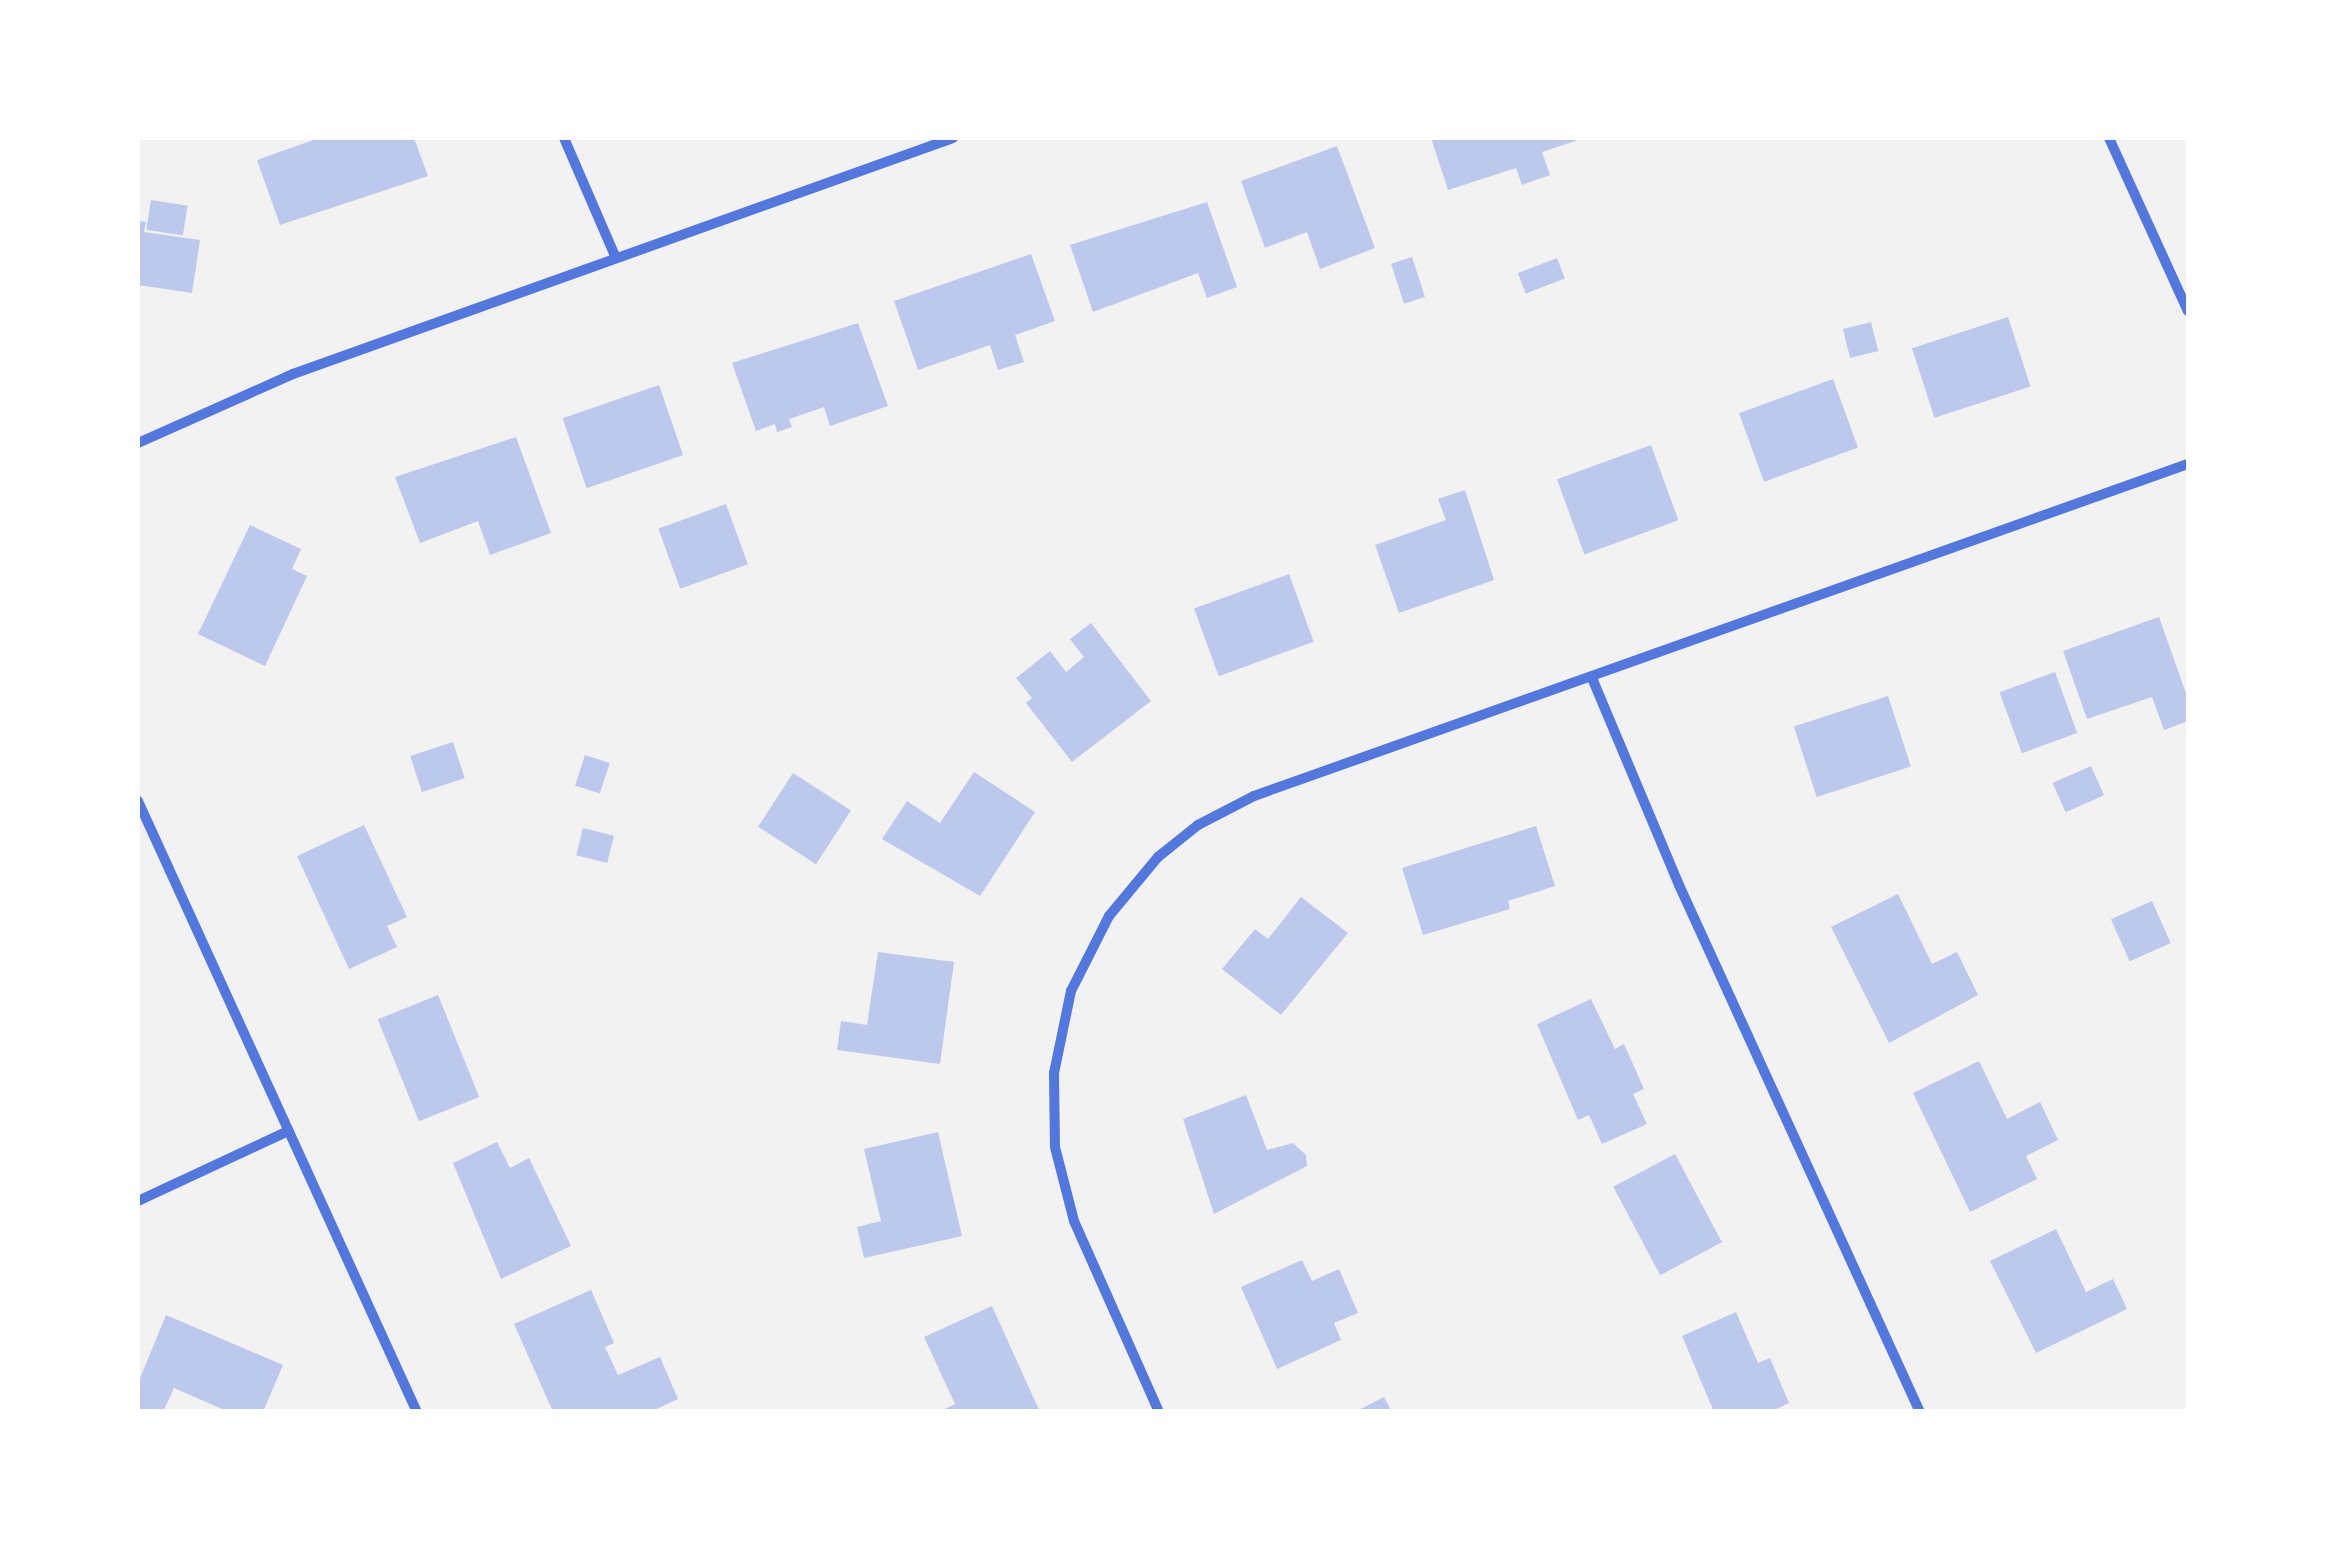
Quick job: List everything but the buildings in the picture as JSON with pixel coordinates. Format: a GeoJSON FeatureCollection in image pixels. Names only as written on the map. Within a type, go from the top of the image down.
{"type":"FeatureCollection","features":[{"type":"Feature","properties":{"kind":"street"},"geometry":{"type":"LineString","coordinates":[[564,138],[615,256]]}},
{"type":"Feature","properties":{"kind":"street"},"geometry":{"type":"LineString","coordinates":[[138,443],[292,374],[953,138]]}},
{"type":"Feature","properties":{"kind":"street"},"geometry":{"type":"LineString","coordinates":[[2109,138],[2188,310]]}},
{"type":"Feature","properties":{"kind":"street"},"geometry":{"type":"LineString","coordinates":[[1159,1412],[1074,1221],[1055,1147],[1054,1072],[1071,991],[1109,916],[1158,857],[1198,825],[1254,796],[2188,464]]}},
{"type":"Feature","properties":{"kind":"street"},"geometry":{"type":"LineString","coordinates":[[1592,678],[1679,885],[1920,1412]]}},
{"type":"Feature","properties":{"kind":"street"},"geometry":{"type":"LineString","coordinates":[[138,802],[417,1412]]}},
{"type":"Feature","properties":{"kind":"street"},"geometry":{"type":"LineString","coordinates":[[138,1201],[288,1131]]}}]}
